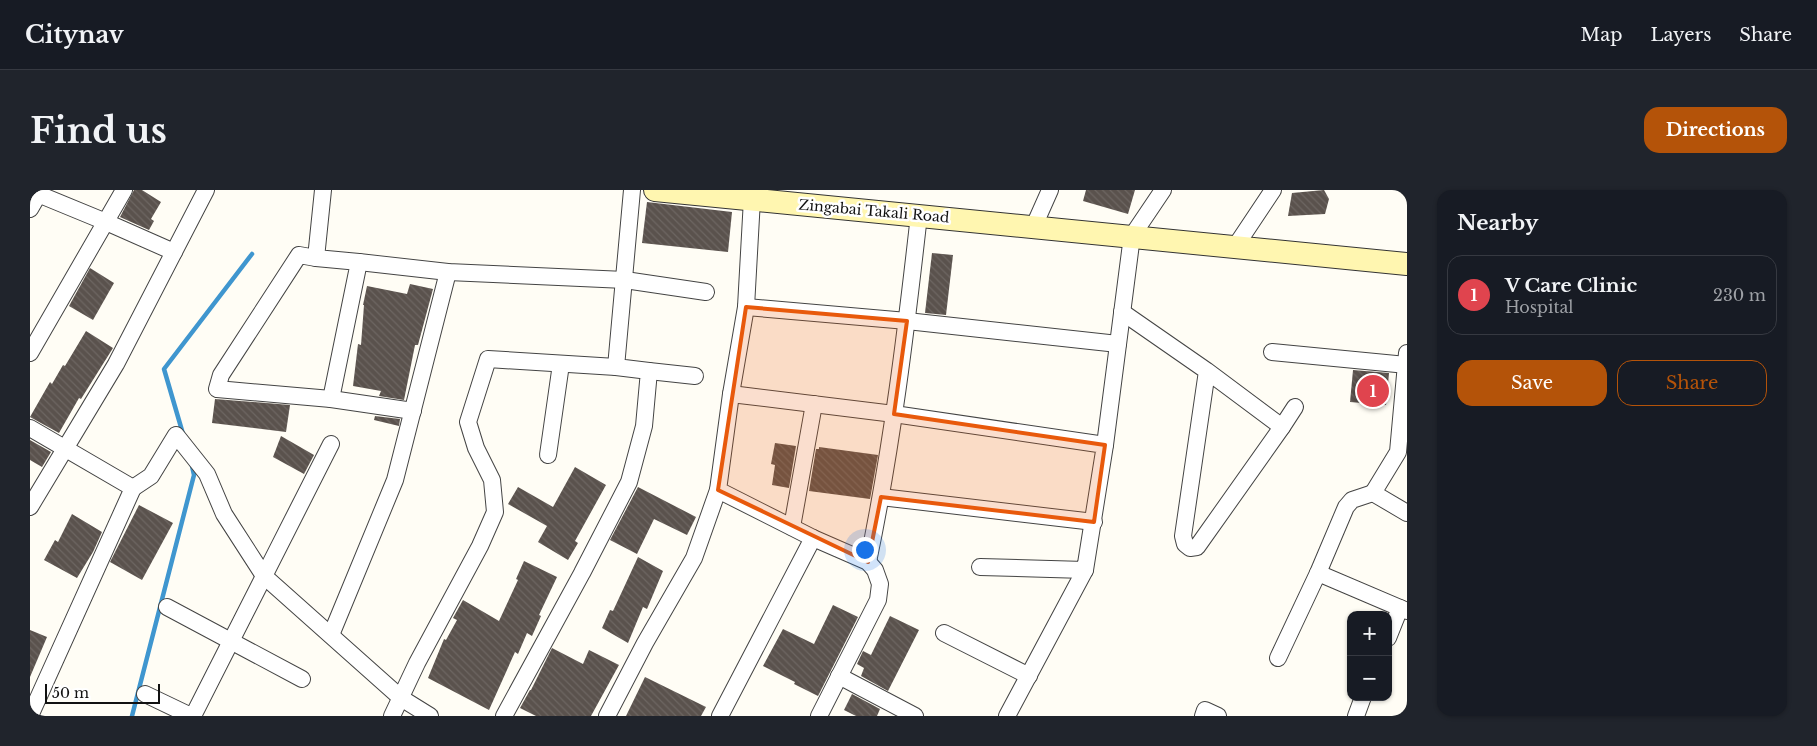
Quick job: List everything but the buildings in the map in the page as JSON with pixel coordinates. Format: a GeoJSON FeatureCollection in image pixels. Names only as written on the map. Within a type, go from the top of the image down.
{"type":"FeatureCollection","features":[{"type":"Feature","properties":{"kind":"street"},"geometry":{"type":"LineString","coordinates":[[30,354],[124,190]]}},
{"type":"Feature","properties":{"kind":"street"},"geometry":{"type":"LineString","coordinates":[[30,507],[116,364],[206,190]]}},
{"type":"Feature","properties":{"kind":"street"},"geometry":{"type":"LineString","coordinates":[[316,258],[323,190]]}},
{"type":"Feature","properties":{"kind":"street"},"geometry":{"type":"LineString","coordinates":[[616,368],[632,190]]}},
{"type":"Feature","properties":{"kind":"street","name":"Zingabai Takali Road"},"geometry":{"type":"LineString","coordinates":[[655,190],[752,199],[791,196],[919,215],[1407,264]]}},
{"type":"Feature","properties":{"kind":"street"},"geometry":{"type":"LineString","coordinates":[[1034,226],[1050,190]]}},
{"type":"Feature","properties":{"kind":"street"},"geometry":{"type":"LineString","coordinates":[[1007,716],[1085,570],[1105,444],[1132,236],[1163,190]]}},
{"type":"Feature","properties":{"kind":"street"},"geometry":{"type":"LineString","coordinates":[[1235,247],[1273,190]]}},
{"type":"Feature","properties":{"kind":"street"},"geometry":{"type":"LineString","coordinates":[[30,209],[40,192],[174,252]]}},
{"type":"Feature","properties":{"kind":"street"},"geometry":{"type":"LineString","coordinates":[[607,716],[645,643],[694,558],[718,490],[731,394],[746,307],[752,199]]}},
{"type":"Feature","properties":{"kind":"street"},"geometry":{"type":"LineString","coordinates":[[868,562],[881,497],[894,414],[919,215]]}},
{"type":"Feature","properties":{"kind":"street"},"geometry":{"type":"LineString","coordinates":[[413,410],[331,399],[217,389],[221,375],[299,254],[316,258],[448,272],[625,280],[706,292]]}},
{"type":"Feature","properties":{"kind":"street"},"geometry":{"type":"LineString","coordinates":[[331,399],[359,262]]}},
{"type":"Feature","properties":{"kind":"street"},"geometry":{"type":"LineString","coordinates":[[331,635],[396,480],[448,272]]}},
{"type":"Feature","properties":{"kind":"street"},"geometry":{"type":"LineString","coordinates":[[746,307],[907,321],[1118,344]]}},
{"type":"Feature","properties":{"kind":"street"},"geometry":{"type":"LineString","coordinates":[[1122,312],[1282,427]]}},
{"type":"Feature","properties":{"kind":"street"},"geometry":{"type":"LineString","coordinates":[[1272,352],[1406,361],[1402,453],[1373,493],[1352,500],[1346,507],[1318,574],[1278,658]]}},
{"type":"Feature","properties":{"kind":"street"},"geometry":{"type":"LineString","coordinates":[[392,716],[417,663],[480,546],[495,512],[492,480],[476,448],[468,422],[488,359],[616,368],[695,376]]}},
{"type":"Feature","properties":{"kind":"street"},"geometry":{"type":"LineString","coordinates":[[548,455],[562,364]]}},
{"type":"Feature","properties":{"kind":"street"},"geometry":{"type":"LineString","coordinates":[[504,716],[629,482],[644,426],[648,371]]}},
{"type":"Feature","properties":{"kind":"street"},"geometry":{"type":"LineString","coordinates":[[1206,371],[1183,536],[1185,544],[1190,548],[1197,547],[1295,407]]}},
{"type":"Feature","properties":{"kind":"street"},"geometry":{"type":"LineString","coordinates":[[731,394],[894,414],[1105,444]]}},
{"type":"Feature","properties":{"kind":"street"},"geometry":{"type":"LineString","coordinates":[[792,527],[814,404]]}},
{"type":"Feature","properties":{"kind":"street"},"geometry":{"type":"LineString","coordinates":[[30,428],[133,488]]}},
{"type":"Feature","properties":{"kind":"street"},"geometry":{"type":"LineString","coordinates":[[30,716],[133,488],[151,476],[176,435],[207,474],[224,514],[264,576],[402,698],[430,716]]}},
{"type":"Feature","properties":{"kind":"street"},"geometry":{"type":"LineString","coordinates":[[144,694],[192,716],[331,444]]}},
{"type":"Feature","properties":{"kind":"street"},"geometry":{"type":"LineString","coordinates":[[718,490],[813,538],[868,562],[875,570],[880,584],[878,600],[819,716]]}},
{"type":"Feature","properties":{"kind":"street"},"geometry":{"type":"LineString","coordinates":[[1373,493],[1407,513]]}},
{"type":"Feature","properties":{"kind":"street"},"geometry":{"type":"LineString","coordinates":[[881,497],[1094,522]]}},
{"type":"Feature","properties":{"kind":"street"},"geometry":{"type":"LineString","coordinates":[[720,716],[813,538]]}},
{"type":"Feature","properties":{"kind":"street"},"geometry":{"type":"LineString","coordinates":[[980,567],[1085,570]]}},
{"type":"Feature","properties":{"kind":"street"},"geometry":{"type":"LineString","coordinates":[[1318,574],[1404,610],[1392,631]]}},
{"type":"Feature","properties":{"kind":"street"},"geometry":{"type":"LineString","coordinates":[[167,607],[302,679]]}},
{"type":"Feature","properties":{"kind":"street"},"geometry":{"type":"LineString","coordinates":[[944,633],[1029,676]]}},
{"type":"Feature","properties":{"kind":"street"},"geometry":{"type":"LineString","coordinates":[[839,676],[915,716]]}},
{"type":"Feature","properties":{"kind":"street"},"geometry":{"type":"LineString","coordinates":[[1356,716],[1362,701]]}},
{"type":"Feature","properties":{"kind":"street"},"geometry":{"type":"LineString","coordinates":[[1203,716],[1205,710],[1218,716]]}},
{"type":"Feature","properties":{"kind":"highlighted area"},"geometry":{"type":"Polygon","coordinates":[[[746,307],[907,321],[894,414],[1105,445],[1094,522],[881,497],[868,562],[718,490],[746,307]]]}},
{"type":"Feature","properties":{"kind":"waterway"},"geometry":{"type":"LineString","coordinates":[[183,434],[164,369],[252,254]]}},
{"type":"Feature","properties":{"kind":"waterway"},"geometry":{"type":"LineString","coordinates":[[132,716],[194,475],[192,466]]}},
{"type":"Feature","properties":{"kind":"place","name":"V Care Clinic"},"geometry":{"type":"Point","coordinates":[1373,391]}}]}
